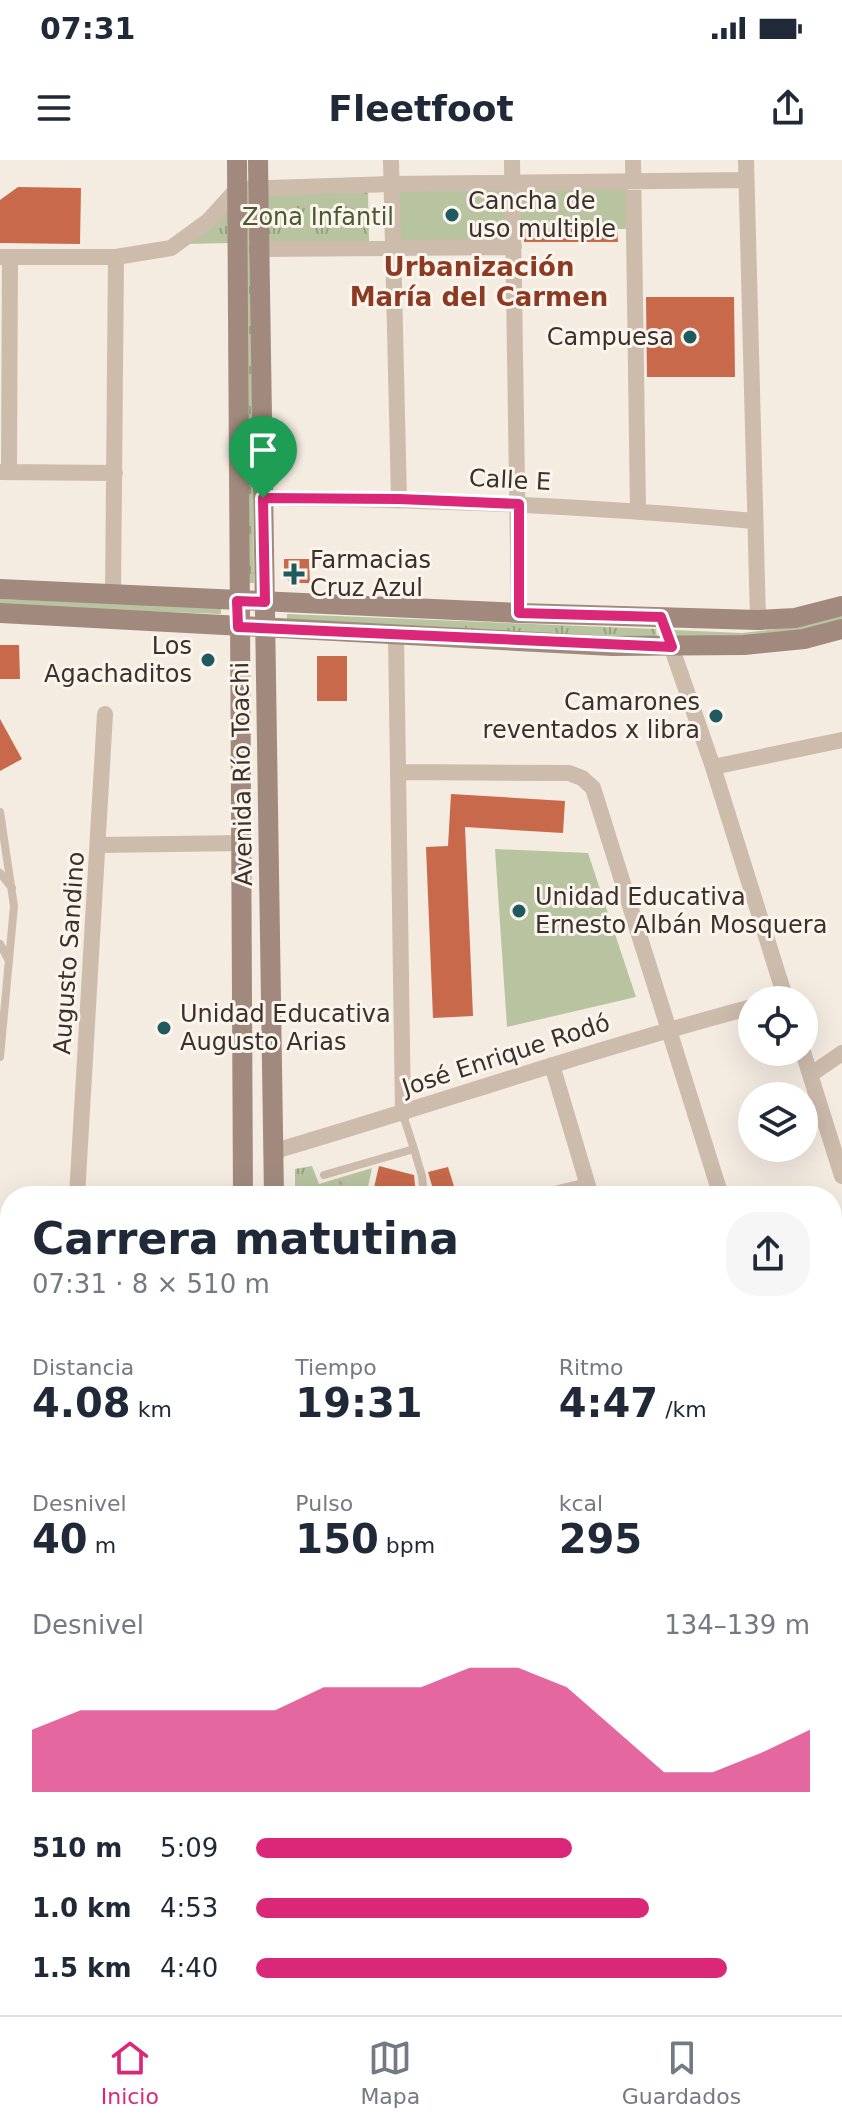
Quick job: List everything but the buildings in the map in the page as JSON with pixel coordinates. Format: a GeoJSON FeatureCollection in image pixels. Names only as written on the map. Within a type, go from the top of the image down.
{"type":"FeatureCollection","features":[{"type":"Feature","properties":{"kind":"main road","name":"Avenida Río Toachi"},"geometry":{"type":"LineString","coordinates":[[237,160],[237,601],[243,843],[243,1186]]}},
{"type":"Feature","properties":{"kind":"main road","name":"Avenida Río Toachi"},"geometry":{"type":"LineString","coordinates":[[258,160],[274,1186]]}},
{"type":"Feature","properties":{"kind":"main road"},"geometry":{"type":"LineString","coordinates":[[0,589],[519,613],[758,620],[795,618],[842,606]]}},
{"type":"Feature","properties":{"kind":"main road"},"geometry":{"type":"LineString","coordinates":[[0,613],[672,647],[804,639],[842,629]]}},
{"type":"Feature","properties":{"kind":"street"},"geometry":{"type":"LineString","coordinates":[[391,160],[399,499]]}},
{"type":"Feature","properties":{"kind":"street"},"geometry":{"type":"LineString","coordinates":[[512,160],[519,613]]}},
{"type":"Feature","properties":{"kind":"street"},"geometry":{"type":"LineString","coordinates":[[633,160],[638,510]]}},
{"type":"Feature","properties":{"kind":"street"},"geometry":{"type":"LineString","coordinates":[[746,160],[758,620]]}},
{"type":"Feature","properties":{"kind":"street"},"geometry":{"type":"LineString","coordinates":[[115,473],[5,472],[5,258],[116,257],[171,248],[208,221],[237,189],[746,180]]}},
{"type":"Feature","properties":{"kind":"street"},"geometry":{"type":"LineString","coordinates":[[260,249],[514,247]]}},
{"type":"Feature","properties":{"kind":"street"},"geometry":{"type":"LineString","coordinates":[[113,595],[116,257]]}},
{"type":"Feature","properties":{"kind":"street","name":"Calle E"},"geometry":{"type":"LineString","coordinates":[[263,498],[519,504],[638,510],[754,521]]}},
{"type":"Feature","properties":{"kind":"street"},"geometry":{"type":"LineString","coordinates":[[661,617],[713,767],[779,986]]}},
{"type":"Feature","properties":{"kind":"street"},"geometry":{"type":"LineString","coordinates":[[396,634],[403,1114]]}},
{"type":"Feature","properties":{"kind":"street","name":"Augusto Sandino"},"geometry":{"type":"LineString","coordinates":[[78,1186],[100,845],[105,714]]}},
{"type":"Feature","properties":{"kind":"street"},"geometry":{"type":"LineString","coordinates":[[713,767],[842,740]]}},
{"type":"Feature","properties":{"kind":"street"},"geometry":{"type":"LineString","coordinates":[[400,772],[569,773],[582,778],[593,788],[718,1186]]}},
{"type":"Feature","properties":{"kind":"street"},"geometry":{"type":"LineString","coordinates":[[100,845],[243,843]]}},
{"type":"Feature","properties":{"kind":"street","name":"José Enrique Rodó"},"geometry":{"type":"LineString","coordinates":[[275,1151],[738,1011]]}},
{"type":"Feature","properties":{"kind":"street"},"geometry":{"type":"LineString","coordinates":[[810,1075],[842,1053]]}},
{"type":"Feature","properties":{"kind":"street"},"geometry":{"type":"LineString","coordinates":[[552,1065],[588,1186]]}},
{"type":"Feature","properties":{"kind":"street"},"geometry":{"type":"LineString","coordinates":[[807,1066],[842,1176]]}},
{"type":"Feature","properties":{"kind":"lane"},"geometry":{"type":"LineString","coordinates":[[0,812],[14,906],[0,1057]]}},
{"type":"Feature","properties":{"kind":"lane"},"geometry":{"type":"LineString","coordinates":[[0,873],[12,889]]}},
{"type":"Feature","properties":{"kind":"lane"},"geometry":{"type":"LineString","coordinates":[[0,944],[9,959]]}},
{"type":"Feature","properties":{"kind":"lane"},"geometry":{"type":"LineString","coordinates":[[403,1114],[423,1186]]}},
{"type":"Feature","properties":{"kind":"lane"},"geometry":{"type":"LineString","coordinates":[[324,1175],[414,1149]]}},
{"type":"Feature","properties":{"kind":"path"},"geometry":{"type":"LineString","coordinates":[[339,1177],[341,1186]]}},
{"type":"Feature","properties":{"kind":"green space","name":"Cancha de uso multiple"},"geometry":{"type":"Polygon","coordinates":[[[506,187],[506,242],[398,243],[397,188],[506,187]]]}},
{"type":"Feature","properties":{"kind":"green space"},"geometry":{"type":"Polygon","coordinates":[[[628,187],[629,229],[519,229],[519,189],[628,187]]]}},
{"type":"Feature","properties":{"kind":"green space","name":"Zona Infantil"},"geometry":{"type":"Polygon","coordinates":[[[368,190],[369,241],[268,242],[266,193],[368,190]]]}},
{"type":"Feature","properties":{"kind":"green space"},"geometry":{"type":"Polygon","coordinates":[[[244,197],[250,197],[254,583],[248,583],[244,197]]]}},
{"type":"Feature","properties":{"kind":"green space"},"geometry":{"type":"Polygon","coordinates":[[[232,203],[231,243],[184,244],[232,203]]]}},
{"type":"Feature","properties":{"kind":"green space"},"geometry":{"type":"Polygon","coordinates":[[[0,599],[221,607],[221,614],[0,606],[0,599]]]}},
{"type":"Feature","properties":{"kind":"green space"},"geometry":{"type":"Polygon","coordinates":[[[287,614],[656,629],[657,638],[287,621],[287,614]]]}},
{"type":"Feature","properties":{"kind":"green space"},"geometry":{"type":"Polygon","coordinates":[[[842,616],[842,626],[802,636],[676,640],[674,630],[742,633],[801,626],[842,616]]]}},
{"type":"Feature","properties":{"kind":"green space"},"geometry":{"type":"Polygon","coordinates":[[[495,849],[588,853],[636,997],[507,1027],[495,849]]]}},
{"type":"Feature","properties":{"kind":"green space"},"geometry":{"type":"Polygon","coordinates":[[[312,1166],[319,1184],[372,1168],[368,1186],[295,1186],[295,1169],[312,1166]]]}},
{"type":"Feature","properties":{"kind":"place","name":"Cancha de uso multiple"},"geometry":{"type":"Point","coordinates":[452,215]}},
{"type":"Feature","properties":{"kind":"place","name":"Campuesa"},"geometry":{"type":"Point","coordinates":[690,337]}},
{"type":"Feature","properties":{"kind":"place","name":"Farmacias Cruz Azul"},"geometry":{"type":"Point","coordinates":[294,574]}},
{"type":"Feature","properties":{"kind":"place","name":"Los Agachaditos"},"geometry":{"type":"Point","coordinates":[208,660]}},
{"type":"Feature","properties":{"kind":"place","name":"Camarones reventados x libra"},"geometry":{"type":"Point","coordinates":[716,716]}},
{"type":"Feature","properties":{"kind":"place","name":"Unidad Educativa Ernesto Albán Mosquera"},"geometry":{"type":"Point","coordinates":[519,911]}},
{"type":"Feature","properties":{"kind":"place","name":"Unidad Educativa Augusto Arias"},"geometry":{"type":"Point","coordinates":[164,1028]}},
{"type":"Feature","properties":{"kind":"district","name":"Urbanización María del Carmen"},"geometry":{"type":"Point","coordinates":[479,282]}},
{"type":"Feature","properties":{"kind":"route"},"geometry":{"type":"LineString","coordinates":[[263,498],[519,504],[519,613],[661,617],[672,647],[238,627],[237,601],[265,602],[263,498]]}}]}
